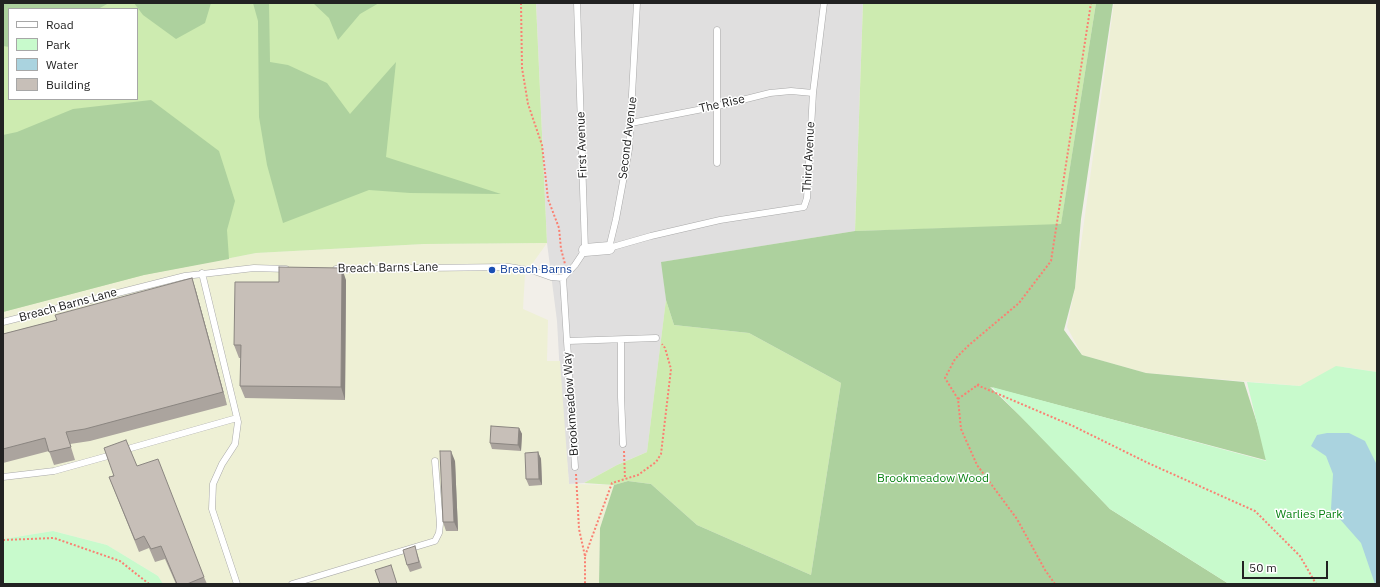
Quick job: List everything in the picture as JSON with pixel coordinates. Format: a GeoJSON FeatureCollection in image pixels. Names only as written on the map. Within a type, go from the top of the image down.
{"type":"FeatureCollection","features":[{"type":"Feature","properties":{"kind":"street"},"geometry":{"type":"LineString","coordinates":[[585,250],[609,248]]}},
{"type":"Feature","properties":{"kind":"lane","name":"First Avenue"},"geometry":{"type":"LineString","coordinates":[[577,3],[585,250]]}},
{"type":"Feature","properties":{"kind":"lane","name":"Second Avenue"},"geometry":{"type":"LineString","coordinates":[[609,248],[627,157],[631,122],[637,3]]}},
{"type":"Feature","properties":{"kind":"lane","name":"Third Avenue"},"geometry":{"type":"LineString","coordinates":[[609,248],[651,236],[720,220],[804,207],[807,198],[813,93],[824,3]]}},
{"type":"Feature","properties":{"kind":"lane"},"geometry":{"type":"LineString","coordinates":[[717,30],[717,163]]}},
{"type":"Feature","properties":{"kind":"lane","name":"The Rise"},"geometry":{"type":"LineString","coordinates":[[631,122],[718,106],[770,93],[791,91],[813,93]]}},
{"type":"Feature","properties":{"kind":"lane"},"geometry":{"type":"LineString","coordinates":[[562,278],[576,265],[585,250]]}},
{"type":"Feature","properties":{"kind":"lane","name":"Breach Barns Lane"},"geometry":{"type":"LineString","coordinates":[[326,269],[509,267],[534,271],[551,277],[562,278]]}},
{"type":"Feature","properties":{"kind":"lane","name":"Breach Barns Lane"},"geometry":{"type":"LineString","coordinates":[[3,322],[111,293],[202,273],[254,268],[297,269]]}},
{"type":"Feature","properties":{"kind":"lane"},"geometry":{"type":"LineString","coordinates":[[202,273],[237,418],[235,444],[222,464],[213,484],[212,509],[237,584]]}},
{"type":"Feature","properties":{"kind":"lane","name":"Brookmeadow Way"},"geometry":{"type":"LineString","coordinates":[[562,278],[568,341],[569,394],[575,466]]}},
{"type":"Feature","properties":{"kind":"lane","name":"Brookmeadow Way"},"geometry":{"type":"LineString","coordinates":[[568,341],[656,338]]}},
{"type":"Feature","properties":{"kind":"lane"},"geometry":{"type":"LineString","coordinates":[[621,340],[621,397],[624,444]]}},
{"type":"Feature","properties":{"kind":"lane"},"geometry":{"type":"LineString","coordinates":[[131,448],[237,418]]}},
{"type":"Feature","properties":{"kind":"lane"},"geometry":{"type":"LineString","coordinates":[[3,477],[54,471],[118,453]]}},
{"type":"Feature","properties":{"kind":"lane"},"geometry":{"type":"LineString","coordinates":[[292,584],[435,541],[440,533],[435,461]]}},
{"type":"Feature","properties":{"kind":"path"},"geometry":{"type":"LineString","coordinates":[[521,3],[522,68],[528,104],[542,145],[548,198],[559,228],[561,249],[565,266],[562,278]]}},
{"type":"Feature","properties":{"kind":"path"},"geometry":{"type":"LineString","coordinates":[[1056,584],[1045,570],[1017,519],[977,465],[961,429],[958,399],[945,378],[955,359],[969,344],[1019,303],[1051,261],[1091,3]]}},
{"type":"Feature","properties":{"kind":"path"},"geometry":{"type":"LineString","coordinates":[[585,556],[612,483],[638,475],[656,462],[660,454],[663,444],[671,369],[665,348],[657,341],[656,338]]}},
{"type":"Feature","properties":{"kind":"path"},"geometry":{"type":"LineString","coordinates":[[958,399],[978,385],[1073,426],[1148,463],[1255,511],[1300,556],[1316,584]]}},
{"type":"Feature","properties":{"kind":"path"},"geometry":{"type":"LineString","coordinates":[[624,460],[625,479]]}},
{"type":"Feature","properties":{"kind":"path"},"geometry":{"type":"LineString","coordinates":[[575,466],[579,529],[585,556],[585,584]]}},
{"type":"Feature","properties":{"kind":"path"},"geometry":{"type":"LineString","coordinates":[[3,540],[54,538],[120,561],[149,584]]}},
{"type":"Feature","properties":{"kind":"shaded area","name":"Breach Barns"},"geometry":{"type":"Polygon","coordinates":[[[536,3],[863,3],[855,231],[662,262],[666,300],[647,452],[617,465],[584,483],[569,484],[561,393],[557,321],[547,243],[536,3]]]}},
{"type":"Feature","properties":{"kind":"green space"},"geometry":{"type":"Polygon","coordinates":[[[3,3],[536,3],[547,243],[424,244],[256,253],[144,275],[3,312],[3,3]]]}},
{"type":"Feature","properties":{"kind":"green space"},"geometry":{"type":"Polygon","coordinates":[[[3,3],[109,3],[100,8],[8,8],[8,47],[3,46],[3,3]]]}},
{"type":"Feature","properties":{"kind":"green space"},"geometry":{"type":"Polygon","coordinates":[[[134,3],[211,3],[205,23],[176,39],[143,15],[134,3]]]}},
{"type":"Feature","properties":{"kind":"green space"},"geometry":{"type":"Polygon","coordinates":[[[253,3],[269,3],[270,62],[288,65],[327,83],[350,114],[396,62],[386,157],[501,194],[410,193],[369,190],[283,223],[267,165],[259,117],[258,21],[253,3]]]}},
{"type":"Feature","properties":{"kind":"green space"},"geometry":{"type":"Polygon","coordinates":[[[313,3],[379,3],[360,14],[338,40],[329,18],[313,3]]]}},
{"type":"Feature","properties":{"kind":"green space"},"geometry":{"type":"Polygon","coordinates":[[[863,3],[1096,3],[1061,225],[855,231],[863,3]]]}},
{"type":"Feature","properties":{"kind":"green space","name":"Brookmeadow Wood"},"geometry":{"type":"Polygon","coordinates":[[[1096,3],[1113,3],[1081,219],[1075,288],[1064,330],[1082,355],[1146,373],[1244,382],[1269,461],[990,387],[1037,432],[1110,509],[1229,584],[599,584],[600,528],[614,485],[628,481],[651,484],[697,525],[811,575],[841,383],[749,333],[674,325],[666,300],[661,262],[855,231],[1061,224],[1096,3]]]}},
{"type":"Feature","properties":{"kind":"green space"},"geometry":{"type":"Polygon","coordinates":[[[1114,3],[1377,3],[1377,372],[1344,367],[1300,386],[1146,373],[1082,355],[1067,327],[1075,288],[1114,3]]]}},
{"type":"Feature","properties":{"kind":"green space"},"geometry":{"type":"Polygon","coordinates":[[[151,100],[219,151],[235,201],[227,230],[229,259],[144,275],[3,312],[3,135],[17,132],[73,109],[151,100]]]}},
{"type":"Feature","properties":{"kind":"green space"},"geometry":{"type":"Polygon","coordinates":[[[547,243],[525,274],[523,309],[548,320],[547,361],[560,361],[569,484],[614,485],[600,528],[599,584],[163,584],[158,576],[107,545],[53,531],[3,539],[3,312],[144,275],[256,253],[424,244],[547,243]]]}},
{"type":"Feature","properties":{"kind":"green space"},"geometry":{"type":"Polygon","coordinates":[[[666,300],[674,325],[749,333],[841,383],[811,575],[697,525],[651,484],[628,481],[614,485],[584,483],[617,465],[647,452],[666,300]]]}},
{"type":"Feature","properties":{"kind":"green space","name":"Warlies Park"},"geometry":{"type":"Polygon","coordinates":[[[1336,366],[1377,372],[1377,584],[1229,584],[1110,509],[992,387],[1266,461],[1247,382],[1300,386],[1336,366]]]}},
{"type":"Feature","properties":{"kind":"green space"},"geometry":{"type":"Polygon","coordinates":[[[53,531],[107,545],[158,576],[163,584],[3,584],[3,539],[53,531]]]}},
{"type":"Feature","properties":{"kind":"water"},"geometry":{"type":"Polygon","coordinates":[[[1327,433],[1349,433],[1365,441],[1377,465],[1377,584],[1375,584],[1361,543],[1331,509],[1333,474],[1326,456],[1311,446],[1317,435],[1327,433]]]}},
{"type":"Feature","properties":{"kind":"building"},"geometry":{"type":"Polygon","coordinates":[[[279,267],[342,268],[341,387],[240,386],[241,345],[234,345],[235,282],[279,282],[279,267]]]}},
{"type":"Feature","properties":{"kind":"building"},"geometry":{"type":"Polygon","coordinates":[[[192,278],[223,392],[85,429],[66,432],[71,447],[49,452],[45,438],[3,449],[3,334],[57,320],[55,315],[192,278]]]}},
{"type":"Feature","properties":{"kind":"building"},"geometry":{"type":"Polygon","coordinates":[[[491,426],[519,428],[518,445],[490,443],[491,426]]]}},
{"type":"Feature","properties":{"kind":"building"},"geometry":{"type":"Polygon","coordinates":[[[126,440],[137,466],[158,459],[204,577],[187,584],[177,584],[161,546],[151,549],[144,536],[135,540],[109,477],[114,476],[104,448],[126,440]]]}},
{"type":"Feature","properties":{"kind":"building"},"geometry":{"type":"Polygon","coordinates":[[[440,451],[451,451],[454,522],[443,522],[440,451]]]}},
{"type":"Feature","properties":{"kind":"building"},"geometry":{"type":"Polygon","coordinates":[[[538,452],[539,479],[526,479],[525,453],[538,452]]]}},
{"type":"Feature","properties":{"kind":"building"},"geometry":{"type":"Polygon","coordinates":[[[415,546],[419,562],[407,565],[403,550],[415,546]]]}},
{"type":"Feature","properties":{"kind":"building"},"geometry":{"type":"Polygon","coordinates":[[[391,565],[397,584],[380,584],[375,570],[391,565]]]}},
{"type":"Feature","properties":{"kind":"place","name":"Breach Barns"},"geometry":{"type":"Point","coordinates":[492,270]}}]}
